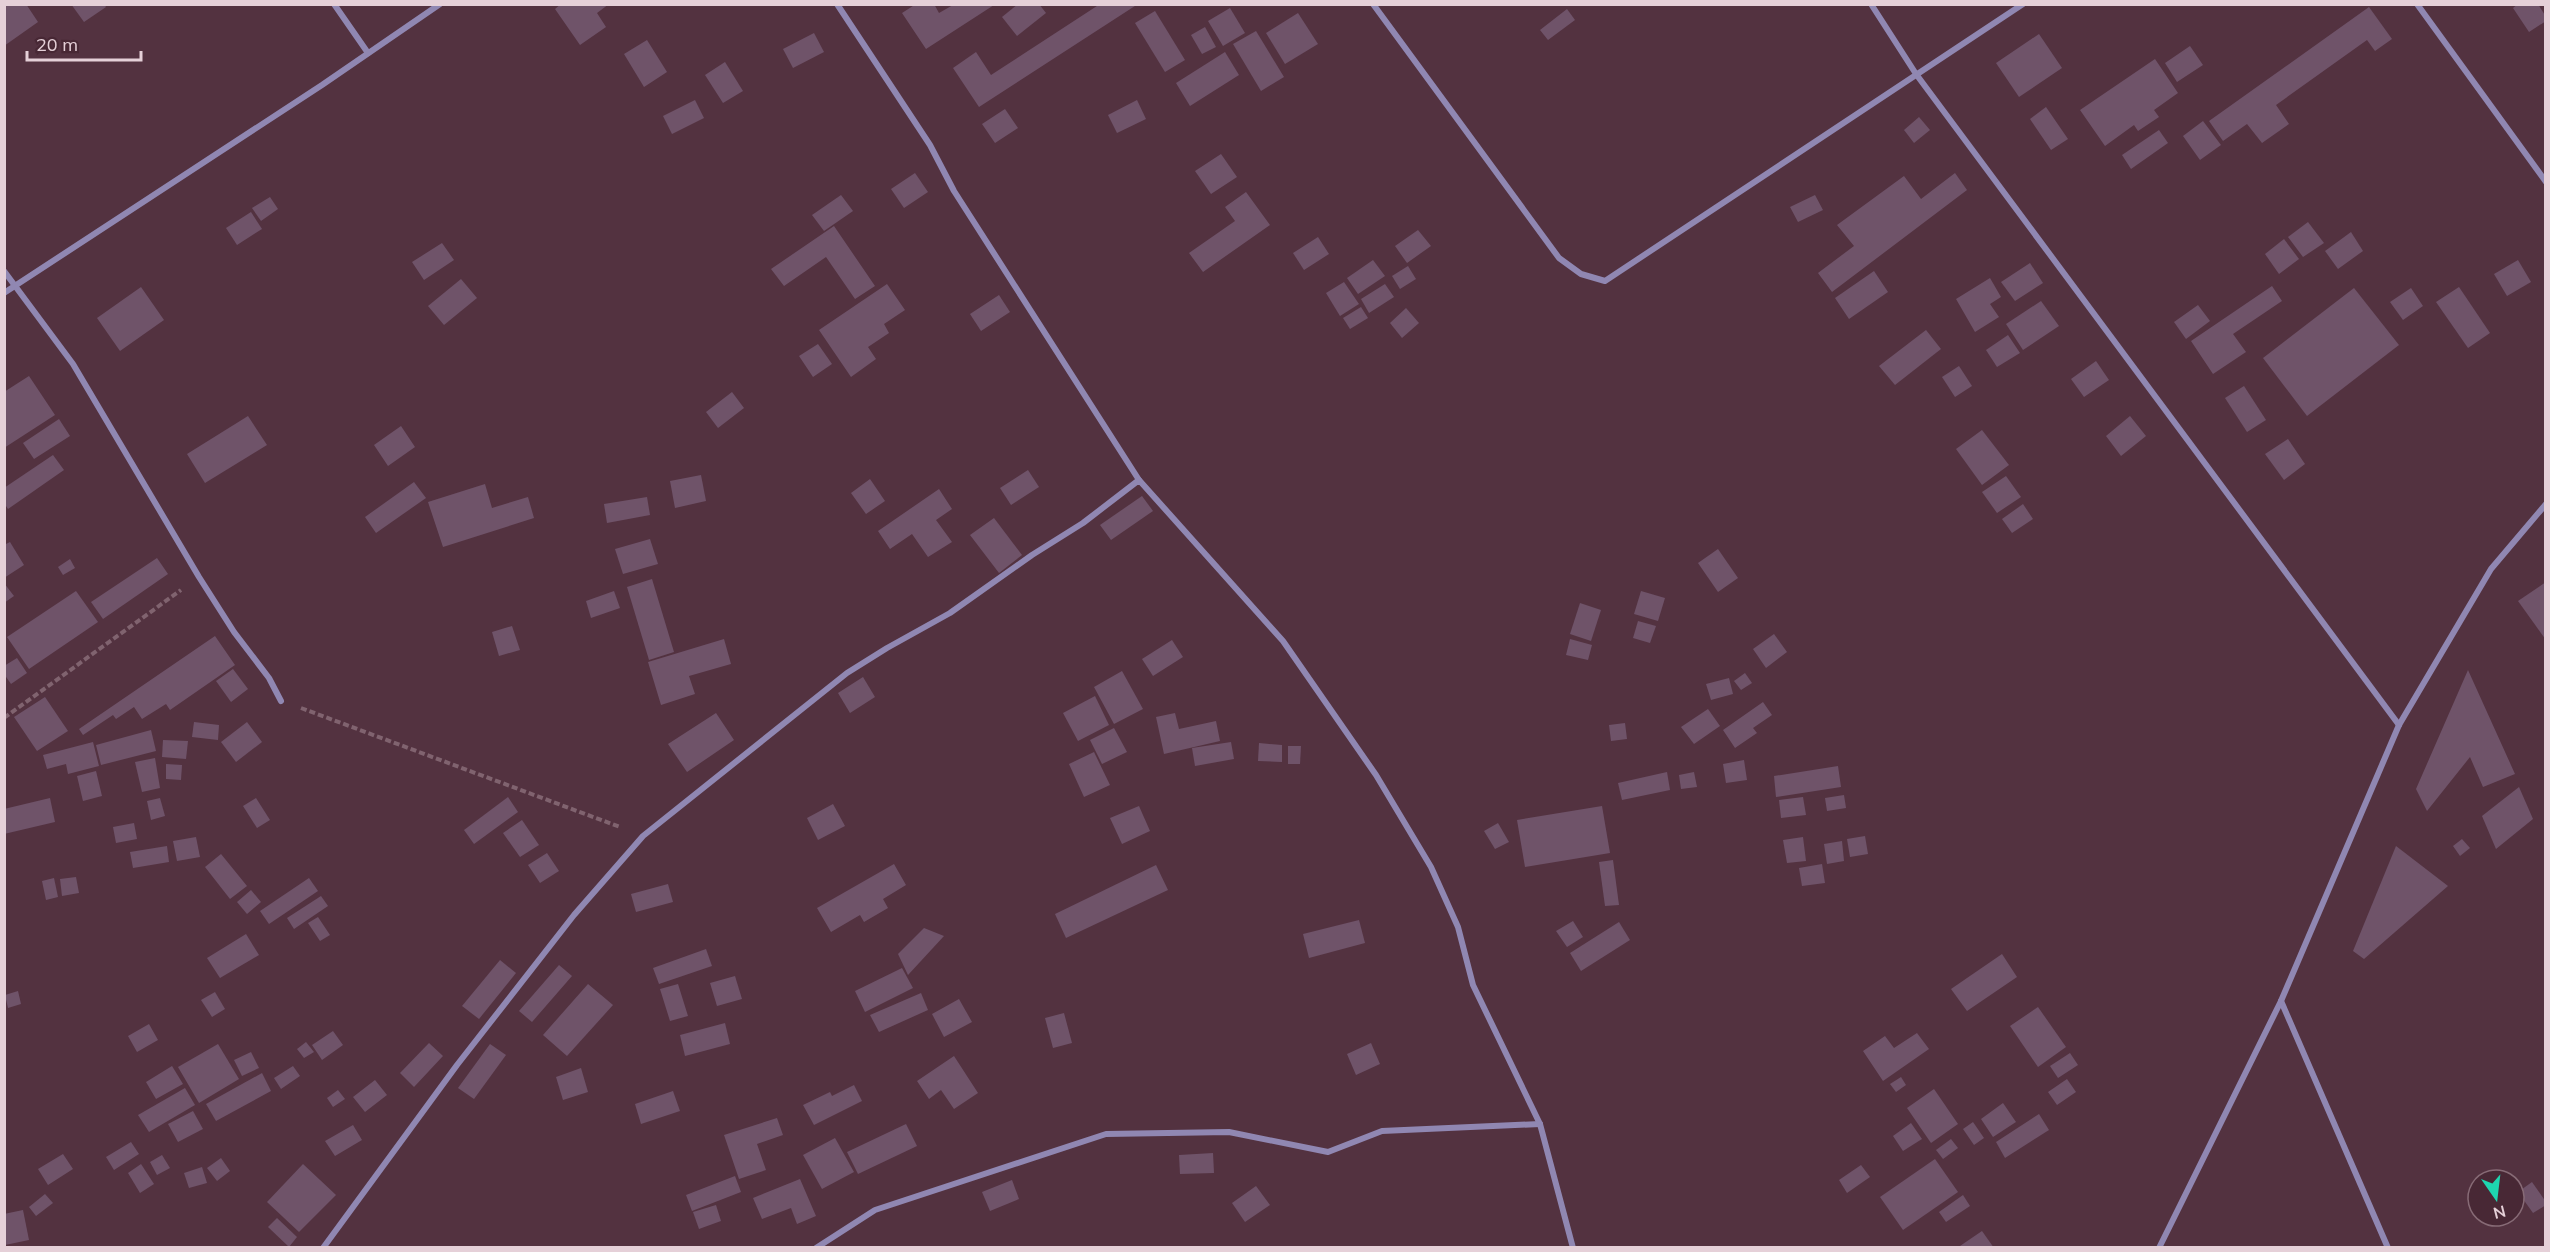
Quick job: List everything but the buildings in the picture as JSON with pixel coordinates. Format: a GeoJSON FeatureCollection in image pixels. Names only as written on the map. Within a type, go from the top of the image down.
{"type":"FeatureCollection","features":[{"type":"Feature","properties":{"kind":"street"},"geometry":{"type":"LineString","coordinates":[[334,4],[368,53]]}},
{"type":"Feature","properties":{"kind":"street"},"geometry":{"type":"LineString","coordinates":[[4,293],[440,4]]}},
{"type":"Feature","properties":{"kind":"street"},"geometry":{"type":"LineString","coordinates":[[837,4],[930,145],[954,190],[1139,480],[1283,641],[1376,775],[1431,867],[1458,927],[1473,985],[1540,1124],[1573,1248]]}},
{"type":"Feature","properties":{"kind":"street"},"geometry":{"type":"LineString","coordinates":[[1373,4],[1559,258],[1581,274],[1605,281],[2023,4]]}},
{"type":"Feature","properties":{"kind":"street"},"geometry":{"type":"LineString","coordinates":[[1871,4],[1916,74],[2399,725]]}},
{"type":"Feature","properties":{"kind":"street"},"geometry":{"type":"LineString","coordinates":[[2416,4],[2546,182]]}},
{"type":"Feature","properties":{"kind":"street"},"geometry":{"type":"LineString","coordinates":[[4,271],[73,364],[199,577],[234,632],[269,678],[281,701]]}},
{"type":"Feature","properties":{"kind":"street"},"geometry":{"type":"LineString","coordinates":[[323,1248],[458,1065],[574,915],[643,836],[847,674],[887,648],[950,614],[1032,555],[1083,523],[1139,480]]}},
{"type":"Feature","properties":{"kind":"street"},"geometry":{"type":"LineString","coordinates":[[2160,1248],[2281,1001],[2399,725],[2491,570],[2546,504]]}},
{"type":"Feature","properties":{"kind":"street"},"geometry":{"type":"LineString","coordinates":[[2281,1001],[2388,1248]]}},
{"type":"Feature","properties":{"kind":"street"},"geometry":{"type":"LineString","coordinates":[[819,1247],[875,1210],[1106,1134],[1229,1132],[1328,1152],[1382,1131],[1540,1124]]}},
{"type":"Feature","properties":{"kind":"path"},"geometry":{"type":"LineString","coordinates":[[4,718],[199,577]]}},
{"type":"Feature","properties":{"kind":"path"},"geometry":{"type":"LineString","coordinates":[[281,701],[643,836]]}}]}
